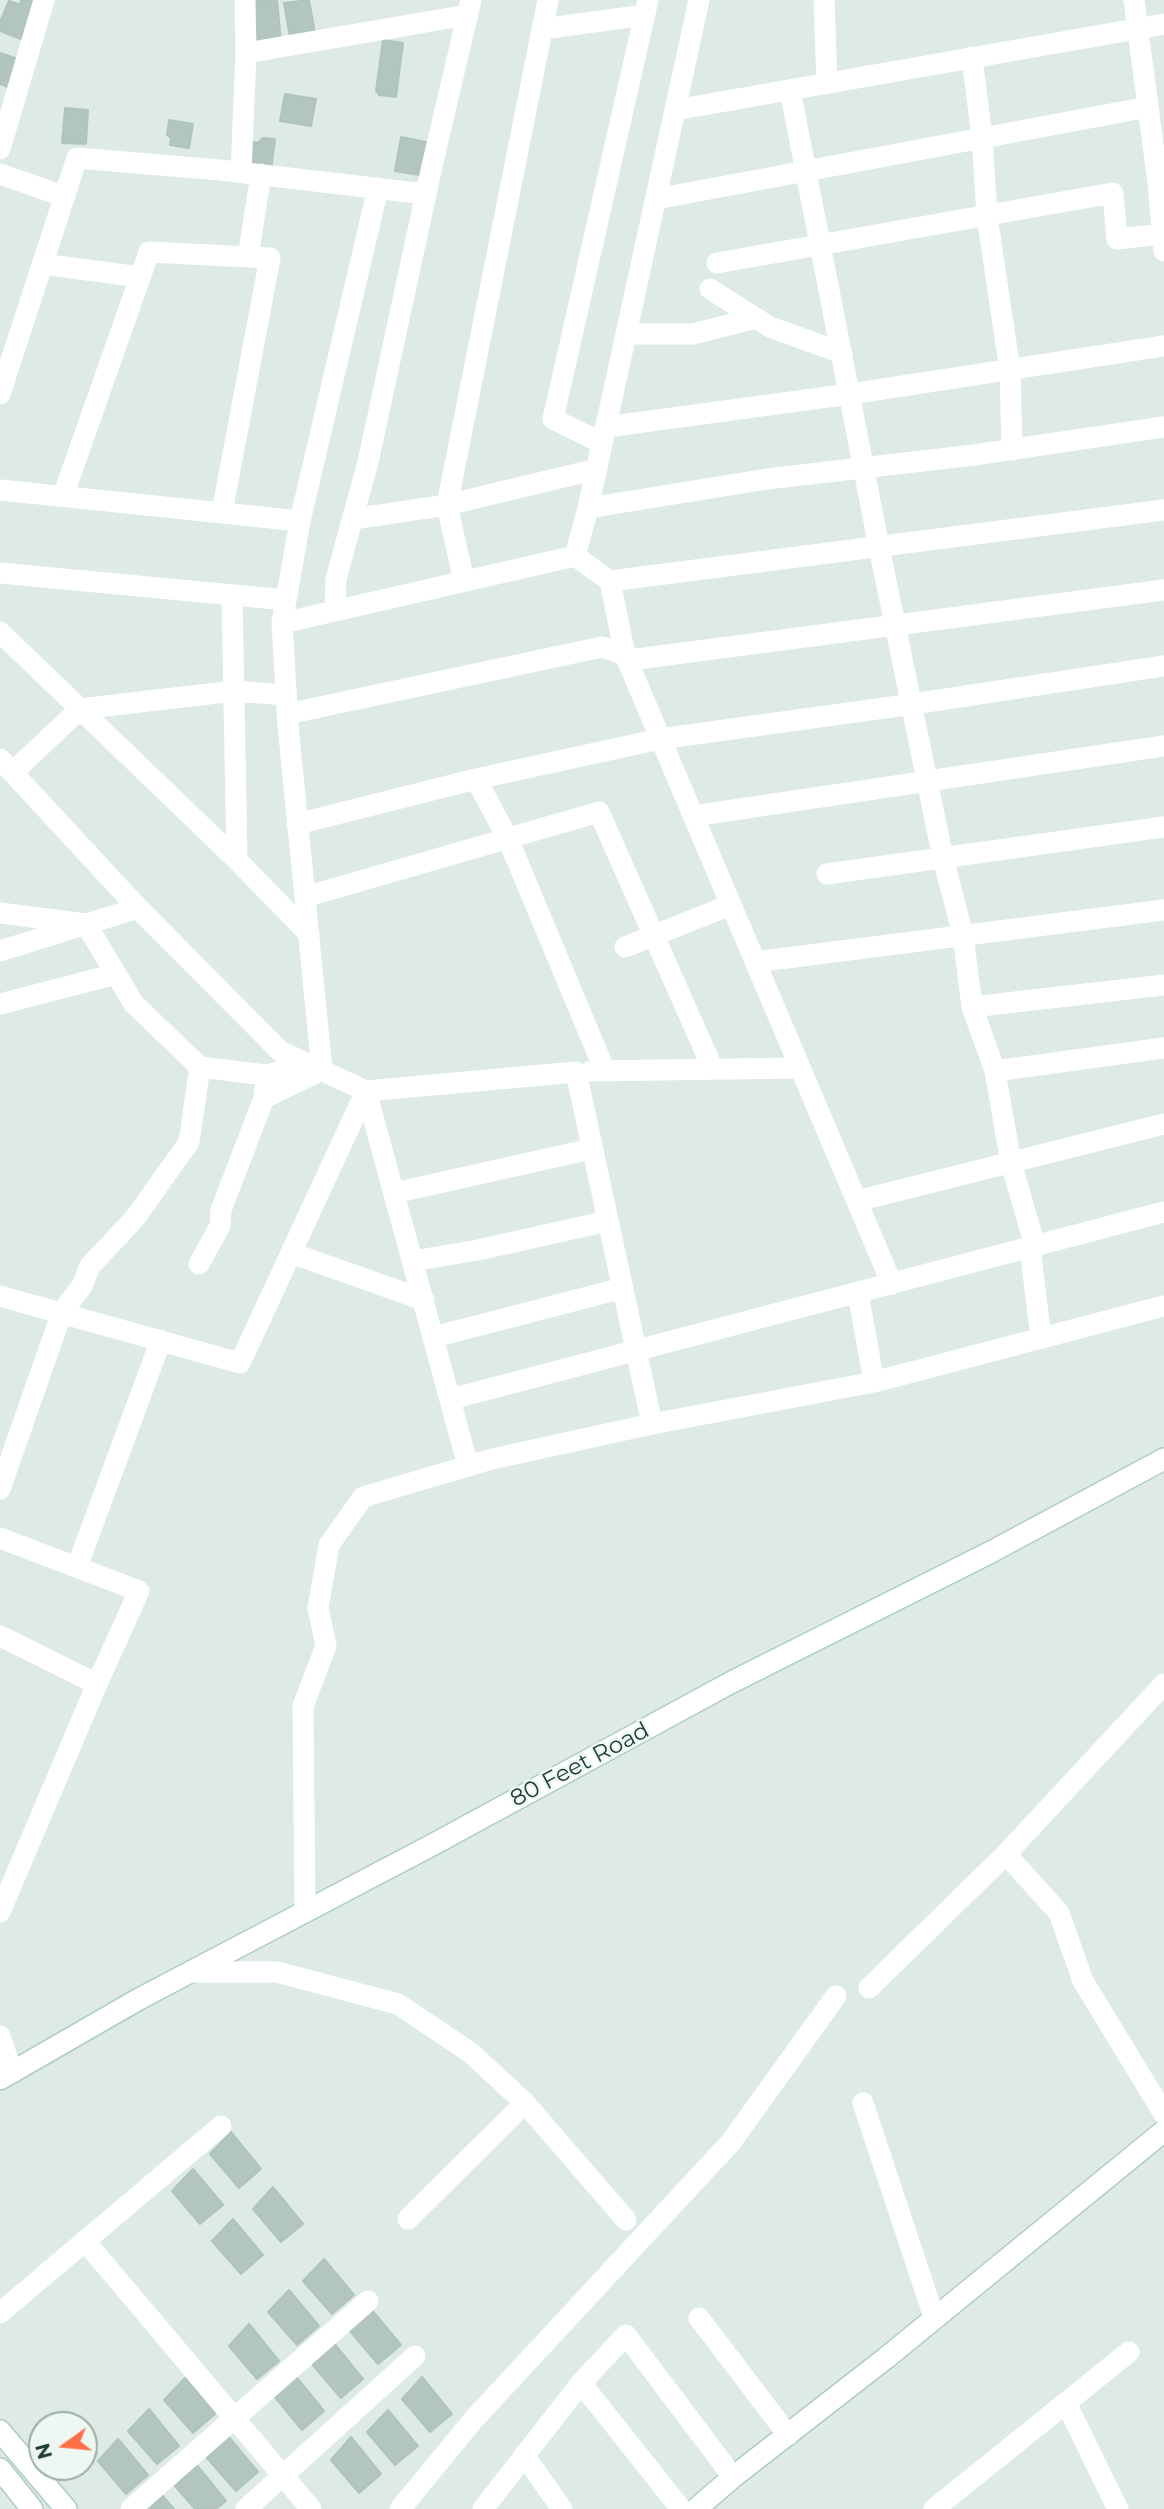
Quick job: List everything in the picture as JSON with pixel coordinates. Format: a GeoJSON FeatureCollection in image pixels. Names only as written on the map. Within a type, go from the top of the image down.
{"type":"FeatureCollection","features":[{"type":"Feature","properties":{"kind":"street"},"geometry":{"type":"LineString","coordinates":[[0,149],[8,92],[44,0]]}},
{"type":"Feature","properties":{"kind":"street"},"geometry":{"type":"LineString","coordinates":[[245,0],[251,173],[248,257]]}},
{"type":"Feature","properties":{"kind":"street"},"geometry":{"type":"LineString","coordinates":[[464,581],[447,505],[548,0]]}},
{"type":"Feature","properties":{"kind":"street"},"geometry":{"type":"LineString","coordinates":[[575,556],[597,469],[699,0]]}},
{"type":"Feature","properties":{"kind":"street"},"geometry":{"type":"LineString","coordinates":[[824,0],[827,83]]}},
{"type":"Feature","properties":{"kind":"street"},"geometry":{"type":"LineString","coordinates":[[1135,0],[1148,107],[1161,183],[1164,251]]}},
{"type":"Feature","properties":{"kind":"street"},"geometry":{"type":"LineString","coordinates":[[246,52],[469,7],[396,337],[336,579],[335,610]]}},
{"type":"Feature","properties":{"kind":"street"},"geometry":{"type":"LineString","coordinates":[[542,29],[646,8],[553,419],[604,435],[1164,346]]}},
{"type":"Feature","properties":{"kind":"street"},"geometry":{"type":"LineString","coordinates":[[675,110],[1164,24]]}},
{"type":"Feature","properties":{"kind":"street"},"geometry":{"type":"LineString","coordinates":[[972,57],[988,216],[1010,370],[1012,450]]}},
{"type":"Feature","properties":{"kind":"street"},"geometry":{"type":"LineString","coordinates":[[790,90],[808,171],[879,547],[943,858],[963,935],[972,1007],[995,1071],[1011,1163],[1035,1246]]}},
{"type":"Feature","properties":{"kind":"street"},"geometry":{"type":"LineString","coordinates":[[656,199],[1148,107]]}},
{"type":"Feature","properties":{"kind":"street"},"geometry":{"type":"LineString","coordinates":[[0,394],[77,158],[251,173],[426,194]]}},
{"type":"Feature","properties":{"kind":"street"},"geometry":{"type":"LineString","coordinates":[[0,174],[63,196]]}},
{"type":"Feature","properties":{"kind":"street"},"geometry":{"type":"LineString","coordinates":[[314,1067],[309,934],[297,824],[282,622],[300,521],[379,188]]}},
{"type":"Feature","properties":{"kind":"street"},"geometry":{"type":"LineString","coordinates":[[717,263],[1113,193],[1118,239],[1164,234]]}},
{"type":"Feature","properties":{"kind":"street"},"geometry":{"type":"LineString","coordinates":[[63,496],[149,252],[270,258],[222,512]]}},
{"type":"Feature","properties":{"kind":"street"},"geometry":{"type":"LineString","coordinates":[[41,264],[140,277]]}},
{"type":"Feature","properties":{"kind":"street"},"geometry":{"type":"LineString","coordinates":[[710,289],[770,327],[842,353]]}},
{"type":"Feature","properties":{"kind":"street"},"geometry":{"type":"LineString","coordinates":[[626,334],[693,334],[756,318]]}},
{"type":"Feature","properties":{"kind":"street"},"geometry":{"type":"LineString","coordinates":[[588,508],[767,479],[1012,450],[1164,427]]}},
{"type":"Feature","properties":{"kind":"street"},"geometry":{"type":"LineString","coordinates":[[353,519],[447,505],[597,469]]}},
{"type":"Feature","properties":{"kind":"street"},"geometry":{"type":"LineString","coordinates":[[0,490],[300,521]]}},
{"type":"Feature","properties":{"kind":"street"},"geometry":{"type":"LineString","coordinates":[[282,622],[575,556],[610,581],[1164,510]]}},
{"type":"Feature","properties":{"kind":"street"},"geometry":{"type":"LineString","coordinates":[[0,573],[286,600]]}},
{"type":"Feature","properties":{"kind":"street"},"geometry":{"type":"LineString","coordinates":[[610,581],[625,655],[892,1284]]}},
{"type":"Feature","properties":{"kind":"street"},"geometry":{"type":"LineString","coordinates":[[799,1068],[576,1072],[366,1091],[280,1051],[138,908],[6,765],[80,709],[234,691],[287,704],[602,647],[637,659],[1164,590]]}},
{"type":"Feature","properties":{"kind":"street"},"geometry":{"type":"LineString","coordinates":[[232,595],[237,860]]}},
{"type":"Feature","properties":{"kind":"street"},"geometry":{"type":"LineString","coordinates":[[0,632],[237,860],[309,934]]}},
{"type":"Feature","properties":{"kind":"street"},"geometry":{"type":"LineString","coordinates":[[297,824],[476,779],[660,739],[1164,666]]}},
{"type":"Feature","properties":{"kind":"street"},"geometry":{"type":"LineString","coordinates":[[693,816],[1164,746]]}},
{"type":"Feature","properties":{"kind":"street"},"geometry":{"type":"LineString","coordinates":[[476,779],[508,838],[605,1071]]}},
{"type":"Feature","properties":{"kind":"street"},"geometry":{"type":"LineString","coordinates":[[304,897],[598,812],[713,1069]]}},
{"type":"Feature","properties":{"kind":"street"},"geometry":{"type":"LineString","coordinates":[[827,874],[1164,827]]}},
{"type":"Feature","properties":{"kind":"street"},"geometry":{"type":"LineString","coordinates":[[625,947],[730,905]]}},
{"type":"Feature","properties":{"kind":"street"},"geometry":{"type":"LineString","coordinates":[[0,951],[138,908]]}},
{"type":"Feature","properties":{"kind":"street"},"geometry":{"type":"LineString","coordinates":[[755,962],[1164,910]]}},
{"type":"Feature","properties":{"kind":"street"},"geometry":{"type":"LineString","coordinates":[[0,913],[86,924]]}},
{"type":"Feature","properties":{"kind":"street"},"geometry":{"type":"LineString","coordinates":[[86,924],[134,1004],[200,1067],[266,1075],[314,1067]]}},
{"type":"Feature","properties":{"kind":"street"},"geometry":{"type":"LineString","coordinates":[[0,1004],[116,974]]}},
{"type":"Feature","properties":{"kind":"street"},"geometry":{"type":"LineString","coordinates":[[972,1007],[1164,985]]}},
{"type":"Feature","properties":{"kind":"street"},"geometry":{"type":"LineString","coordinates":[[995,1071],[1164,1048]]}},
{"type":"Feature","properties":{"kind":"street"},"geometry":{"type":"LineString","coordinates":[[0,1489],[62,1312],[82,1286],[90,1266],[135,1218],[189,1142],[200,1067]]}},
{"type":"Feature","properties":{"kind":"street"},"geometry":{"type":"LineString","coordinates":[[264,1098],[314,1067]]}},
{"type":"Feature","properties":{"kind":"street"},"geometry":{"type":"LineString","coordinates":[[576,1072],[652,1424]]}},
{"type":"Feature","properties":{"kind":"street"},"geometry":{"type":"LineString","coordinates":[[199,1264],[220,1226],[221,1210],[264,1098],[266,1075]]}},
{"type":"Feature","properties":{"kind":"street"},"geometry":{"type":"LineString","coordinates":[[366,1091],[452,1399],[468,1466]]}},
{"type":"Feature","properties":{"kind":"street"},"geometry":{"type":"LineString","coordinates":[[0,1296],[240,1363],[366,1091]]}},
{"type":"Feature","properties":{"kind":"street"},"geometry":{"type":"LineString","coordinates":[[857,1201],[1164,1124]]}},
{"type":"Feature","properties":{"kind":"street"},"geometry":{"type":"LineString","coordinates":[[394,1193],[591,1149]]}},
{"type":"Feature","properties":{"kind":"street"},"geometry":{"type":"LineString","coordinates":[[452,1399],[1164,1212]]}},
{"type":"Feature","properties":{"kind":"street"},"geometry":{"type":"LineString","coordinates":[[413,1261],[478,1250],[608,1221]]}},
{"type":"Feature","properties":{"kind":"street"},"geometry":{"type":"LineString","coordinates":[[1035,1246],[1030,1248],[1041,1338]]}},
{"type":"Feature","properties":{"kind":"street"},"geometry":{"type":"LineString","coordinates":[[291,1253],[424,1300]]}},
{"type":"Feature","properties":{"kind":"street"},"geometry":{"type":"LineString","coordinates":[[434,1337],[623,1288]]}},
{"type":"Feature","properties":{"kind":"street"},"geometry":{"type":"LineString","coordinates":[[858,1293],[874,1382]]}},
{"type":"Feature","properties":{"kind":"street"},"geometry":{"type":"LineString","coordinates":[[305,1912],[303,1706],[326,1646],[318,1608],[329,1545],[363,1497],[468,1466],[652,1424],[874,1382],[1164,1306]]}},
{"type":"Feature","properties":{"kind":"street"},"geometry":{"type":"LineString","coordinates":[[77,1567],[160,1340]]}},
{"type":"Feature","properties":{"kind":"street","name":"80 Feet Road"},"geometry":{"type":"LineString","coordinates":[[6,2075],[191,1972],[730,1684],[991,1552],[1164,1459]]}},
{"type":"Feature","properties":{"kind":"street"},"geometry":{"type":"LineString","coordinates":[[0,1538],[139,1591],[0,1912]]}},
{"type":"Feature","properties":{"kind":"street"},"geometry":{"type":"LineString","coordinates":[[0,1636],[97,1684]]}},
{"type":"Feature","properties":{"kind":"street"},"geometry":{"type":"LineString","coordinates":[[869,1989],[1006,1854],[1164,1684]]}},
{"type":"Feature","properties":{"kind":"street"},"geometry":{"type":"LineString","coordinates":[[1006,1854],[1059,1913],[1083,1981],[1164,2114]]}},
{"type":"Feature","properties":{"kind":"street"},"geometry":{"type":"LineString","coordinates":[[191,1972],[277,1972],[398,2004],[471,2053],[525,2103],[626,2220]]}},
{"type":"Feature","properties":{"kind":"street"},"geometry":{"type":"LineString","coordinates":[[400,2509],[474,2419],[731,2142],[836,1996]]}},
{"type":"Feature","properties":{"kind":"street"},"geometry":{"type":"LineString","coordinates":[[0,2036],[6,2075]]}},
{"type":"Feature","properties":{"kind":"street"},"geometry":{"type":"LineString","coordinates":[[408,2219],[525,2103]]}},
{"type":"Feature","properties":{"kind":"street"},"geometry":{"type":"LineString","coordinates":[[863,2103],[934,2317]]}},
{"type":"Feature","properties":{"kind":"street"},"geometry":{"type":"LineString","coordinates":[[0,2313],[220,2126]]}},
{"type":"Feature","properties":{"kind":"street"},"geometry":{"type":"LineString","coordinates":[[696,2509],[1164,2132]]}},
{"type":"Feature","properties":{"kind":"street"},"geometry":{"type":"LineString","coordinates":[[85,2241],[311,2509]]}},
{"type":"Feature","properties":{"kind":"street"},"geometry":{"type":"LineString","coordinates":[[131,2509],[368,2301]]}},
{"type":"Feature","properties":{"kind":"street"},"geometry":{"type":"LineString","coordinates":[[699,2318],[789,2435]]}},
{"type":"Feature","properties":{"kind":"street"},"geometry":{"type":"LineString","coordinates":[[483,2509],[581,2383],[626,2335],[733,2477]]}},
{"type":"Feature","properties":{"kind":"street"},"geometry":{"type":"LineString","coordinates":[[934,2509],[1129,2352]]}},
{"type":"Feature","properties":{"kind":"street"},"geometry":{"type":"LineString","coordinates":[[246,2509],[415,2356]]}},
{"type":"Feature","properties":{"kind":"street"},"geometry":{"type":"LineString","coordinates":[[581,2383],[681,2509]]}},
{"type":"Feature","properties":{"kind":"street"},"geometry":{"type":"LineString","coordinates":[[1066,2403],[1118,2509]]}},
{"type":"Feature","properties":{"kind":"street"},"geometry":{"type":"LineString","coordinates":[[0,2431],[66,2509]]}},
{"type":"Feature","properties":{"kind":"street"},"geometry":{"type":"LineString","coordinates":[[524,2455],[562,2509]]}},
{"type":"Feature","properties":{"kind":"street"},"geometry":{"type":"LineString","coordinates":[[4,2483],[33,2509]]}},
{"type":"Feature","properties":{"kind":"building"},"geometry":{"type":"Polygon","coordinates":[[[21,0],[37,0],[26,41],[0,31],[0,22],[9,1],[20,5],[21,0]]]}},
{"type":"Feature","properties":{"kind":"building"},"geometry":{"type":"Polygon","coordinates":[[[252,0],[277,0],[281,42],[254,45],[252,0]]]}},
{"type":"Feature","properties":{"kind":"building"},"geometry":{"type":"Polygon","coordinates":[[[309,0],[315,33],[290,37],[284,3],[309,0]]]}},
{"type":"Feature","properties":{"kind":"building"},"geometry":{"type":"Polygon","coordinates":[[[383,40],[403,43],[396,97],[379,95],[376,91],[383,40]]]}},
{"type":"Feature","properties":{"kind":"building"},"geometry":{"type":"Polygon","coordinates":[[[0,53],[18,59],[10,88],[0,84],[0,53]]]}},
{"type":"Feature","properties":{"kind":"building"},"geometry":{"type":"Polygon","coordinates":[[[285,94],[316,99],[311,126],[280,121],[285,94]]]}},
{"type":"Feature","properties":{"kind":"building"},"geometry":{"type":"Polygon","coordinates":[[[65,108],[88,110],[86,144],[62,143],[65,108]]]}},
{"type":"Feature","properties":{"kind":"building"},"geometry":{"type":"Polygon","coordinates":[[[169,120],[193,124],[189,148],[170,145],[171,138],[167,135],[169,120]]]}},
{"type":"Feature","properties":{"kind":"building"},"geometry":{"type":"Polygon","coordinates":[[[401,137],[426,142],[420,175],[395,171],[401,137]]]}},
{"type":"Feature","properties":{"kind":"building"},"geometry":{"type":"Polygon","coordinates":[[[263,138],[275,139],[271,171],[244,167],[248,141],[258,143],[263,138]]]}},
{"type":"Feature","properties":{"kind":"building"},"geometry":{"type":"Polygon","coordinates":[[[231,2132],[261,2169],[239,2188],[210,2154],[231,2132]]]}},
{"type":"Feature","properties":{"kind":"building"},"geometry":{"type":"Polygon","coordinates":[[[193,2169],[223,2205],[200,2224],[172,2191],[193,2169]]]}},
{"type":"Feature","properties":{"kind":"building"},"geometry":{"type":"Polygon","coordinates":[[[273,2187],[303,2224],[281,2242],[253,2209],[273,2187]]]}},
{"type":"Feature","properties":{"kind":"building"},"geometry":{"type":"Polygon","coordinates":[[[233,2219],[263,2255],[241,2274],[212,2241],[233,2219]]]}},
{"type":"Feature","properties":{"kind":"building"},"geometry":{"type":"Polygon","coordinates":[[[324,2259],[354,2295],[332,2314],[303,2281],[324,2259]]]}},
{"type":"Feature","properties":{"kind":"building"},"geometry":{"type":"Polygon","coordinates":[[[289,2290],[319,2326],[297,2345],[268,2312],[289,2290]]]}},
{"type":"Feature","properties":{"kind":"building"},"geometry":{"type":"Polygon","coordinates":[[[371,2309],[401,2345],[378,2364],[350,2331],[371,2309]]]}},
{"type":"Feature","properties":{"kind":"building"},"geometry":{"type":"Polygon","coordinates":[[[249,2324],[279,2361],[257,2379],[229,2346],[249,2324]]]}},
{"type":"Feature","properties":{"kind":"building"},"geometry":{"type":"Polygon","coordinates":[[[333,2342],[363,2379],[341,2398],[312,2364],[333,2342]]]}},
{"type":"Feature","properties":{"kind":"building"},"geometry":{"type":"Polygon","coordinates":[[[294,2374],[324,2411],[302,2430],[274,2396],[294,2374]]]}},
{"type":"Feature","properties":{"kind":"building"},"geometry":{"type":"Polygon","coordinates":[[[422,2377],[452,2414],[430,2432],[402,2399],[422,2377]]]}},
{"type":"Feature","properties":{"kind":"building"},"geometry":{"type":"Polygon","coordinates":[[[185,2378],[215,2414],[193,2433],[164,2400],[185,2378]]]}},
{"type":"Feature","properties":{"kind":"building"},"geometry":{"type":"Polygon","coordinates":[[[149,2409],[179,2446],[157,2464],[128,2431],[149,2409]]]}},
{"type":"Feature","properties":{"kind":"building"},"geometry":{"type":"Polygon","coordinates":[[[388,2410],[418,2446],[395,2465],[367,2432],[388,2410]]]}},
{"type":"Feature","properties":{"kind":"building"},"geometry":{"type":"Polygon","coordinates":[[[228,2436],[258,2472],[236,2491],[207,2458],[228,2436]]]}},
{"type":"Feature","properties":{"kind":"building"},"geometry":{"type":"Polygon","coordinates":[[[351,2437],[381,2474],[359,2493],[331,2460],[351,2437]]]}},
{"type":"Feature","properties":{"kind":"building"},"geometry":{"type":"Polygon","coordinates":[[[118,2439],[148,2475],[126,2494],[98,2461],[118,2439]]]}},
{"type":"Feature","properties":{"kind":"building"},"geometry":{"type":"Polygon","coordinates":[[[196,2464],[226,2501],[216,2509],[195,2509],[175,2486],[196,2464]]]}},
{"type":"Feature","properties":{"kind":"building"},"geometry":{"type":"Polygon","coordinates":[[[161,2494],[174,2509],[147,2509],[161,2494]]]}}]}
